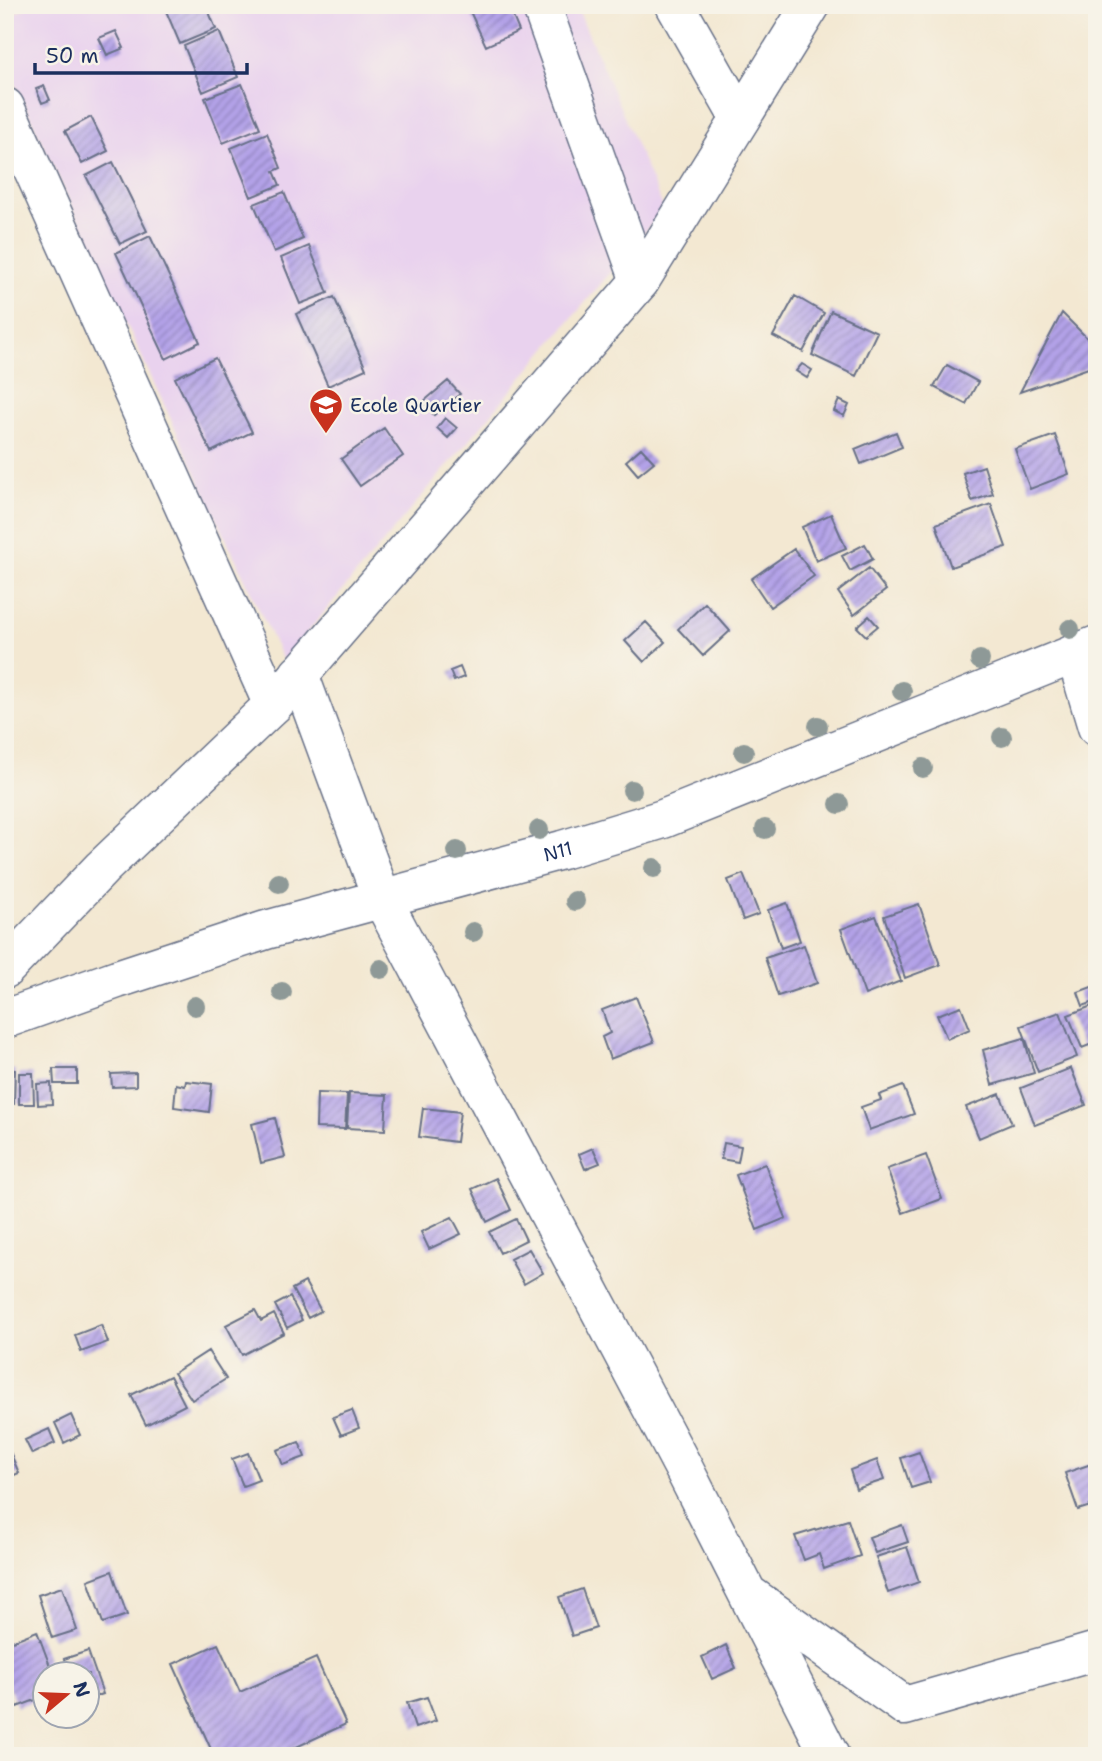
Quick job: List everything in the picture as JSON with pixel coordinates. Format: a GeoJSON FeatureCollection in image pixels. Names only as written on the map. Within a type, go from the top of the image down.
{"type":"FeatureCollection","features":[{"type":"Feature","properties":{"kind":"street"},"geometry":{"type":"LineString","coordinates":[[541,5],[640,281]]}},
{"type":"Feature","properties":{"kind":"street"},"geometry":{"type":"LineString","coordinates":[[675,5],[740,118]]}},
{"type":"Feature","properties":{"kind":"street"},"geometry":{"type":"LineString","coordinates":[[5,969],[102,868],[273,705],[640,281],[811,5]]}},
{"type":"Feature","properties":{"kind":"street"},"geometry":{"type":"LineString","coordinates":[[5,107],[273,705]]}},
{"type":"Feature","properties":{"kind":"street"},"geometry":{"type":"LineString","coordinates":[[1086,649],[1097,727]]}},
{"type":"Feature","properties":{"kind":"street","name":"N11"},"geometry":{"type":"LineString","coordinates":[[5,1019],[266,930],[562,850],[663,819],[1086,649]]}},
{"type":"Feature","properties":{"kind":"street"},"geometry":{"type":"LineString","coordinates":[[299,674],[382,899],[467,1056],[830,1756]]}},
{"type":"Feature","properties":{"kind":"street"},"geometry":{"type":"LineString","coordinates":[[747,1592],[905,1706],[1097,1651]]}},
{"type":"Feature","properties":{"kind":"shaded area","name":"Ecole Quartier"},"geometry":{"type":"Polygon","coordinates":[[[32,5],[576,5],[664,209],[283,661],[5,62],[5,18],[32,5]]]}},
{"type":"Feature","properties":{"kind":"building"},"geometry":{"type":"Polygon","coordinates":[[[178,5],[206,5],[216,29],[180,44],[166,11],[178,5]]]}},
{"type":"Feature","properties":{"kind":"building"},"geometry":{"type":"Polygon","coordinates":[[[467,5],[508,5],[519,31],[486,46],[467,5]]]}},
{"type":"Feature","properties":{"kind":"building"},"geometry":{"type":"Polygon","coordinates":[[[116,31],[124,48],[107,55],[99,38],[116,31]]]}},
{"type":"Feature","properties":{"kind":"building"},"geometry":{"type":"Polygon","coordinates":[[[219,31],[238,77],[203,92],[184,46],[219,31]]]}},
{"type":"Feature","properties":{"kind":"building"},"geometry":{"type":"Polygon","coordinates":[[[242,84],[260,128],[223,143],[205,98],[242,84]]]}},
{"type":"Feature","properties":{"kind":"building"},"geometry":{"type":"Polygon","coordinates":[[[44,86],[50,100],[42,103],[36,89],[44,86]]]}},
{"type":"Feature","properties":{"kind":"building"},"geometry":{"type":"Polygon","coordinates":[[[91,117],[108,151],[82,164],[65,131],[91,117]]]}},
{"type":"Feature","properties":{"kind":"building"},"geometry":{"type":"Polygon","coordinates":[[[267,133],[281,168],[274,171],[280,185],[251,197],[231,148],[267,133]]]}},
{"type":"Feature","properties":{"kind":"building"},"geometry":{"type":"Polygon","coordinates":[[[113,162],[147,231],[120,244],[86,176],[113,162]]]}},
{"type":"Feature","properties":{"kind":"building"},"geometry":{"type":"Polygon","coordinates":[[[284,192],[303,239],[274,252],[254,204],[284,192]]]}},
{"type":"Feature","properties":{"kind":"building"},"geometry":{"type":"Polygon","coordinates":[[[150,236],[200,342],[166,359],[116,253],[150,236]]]}},
{"type":"Feature","properties":{"kind":"building"},"geometry":{"type":"Polygon","coordinates":[[[309,246],[328,293],[300,304],[281,258],[309,246]]]}},
{"type":"Feature","properties":{"kind":"building"},"geometry":{"type":"Polygon","coordinates":[[[795,296],[824,313],[803,352],[773,336],[795,296]]]}},
{"type":"Feature","properties":{"kind":"building"},"geometry":{"type":"Polygon","coordinates":[[[334,297],[366,369],[328,386],[296,314],[334,297]]]}},
{"type":"Feature","properties":{"kind":"building"},"geometry":{"type":"Polygon","coordinates":[[[831,311],[877,332],[856,376],[812,355],[831,311]]]}},
{"type":"Feature","properties":{"kind":"building"},"geometry":{"type":"Polygon","coordinates":[[[1062,313],[1097,348],[1097,365],[1020,392],[1062,313]]]}},
{"type":"Feature","properties":{"kind":"building"},"geometry":{"type":"Polygon","coordinates":[[[215,358],[252,432],[211,452],[175,378],[215,358]]]}},
{"type":"Feature","properties":{"kind":"building"},"geometry":{"type":"Polygon","coordinates":[[[802,364],[812,370],[807,378],[796,371],[802,364]]]}},
{"type":"Feature","properties":{"kind":"building"},"geometry":{"type":"Polygon","coordinates":[[[947,365],[978,382],[966,404],[934,387],[947,365]]]}},
{"type":"Feature","properties":{"kind":"building"},"geometry":{"type":"Polygon","coordinates":[[[448,381],[460,394],[434,415],[423,402],[448,381]]]}},
{"type":"Feature","properties":{"kind":"building"},"geometry":{"type":"Polygon","coordinates":[[[839,400],[849,405],[844,416],[834,411],[839,400]]]}},
{"type":"Feature","properties":{"kind":"building"},"geometry":{"type":"Polygon","coordinates":[[[445,418],[457,428],[448,438],[437,428],[445,418]]]}},
{"type":"Feature","properties":{"kind":"building"},"geometry":{"type":"Polygon","coordinates":[[[384,428],[403,456],[360,486],[341,459],[384,428]]]}},
{"type":"Feature","properties":{"kind":"building"},"geometry":{"type":"Polygon","coordinates":[[[896,432],[902,447],[861,464],[855,449],[896,432]]]}},
{"type":"Feature","properties":{"kind":"building"},"geometry":{"type":"Polygon","coordinates":[[[1055,435],[1069,474],[1030,489],[1015,449],[1055,435]]]}},
{"type":"Feature","properties":{"kind":"building"},"geometry":{"type":"Polygon","coordinates":[[[641,448],[654,462],[638,475],[626,461],[641,448]]]}},
{"type":"Feature","properties":{"kind":"building"},"geometry":{"type":"Polygon","coordinates":[[[984,466],[993,494],[972,501],[963,473],[984,466]]]}},
{"type":"Feature","properties":{"kind":"building"},"geometry":{"type":"Polygon","coordinates":[[[991,504],[1006,547],[951,567],[936,524],[991,504]]]}},
{"type":"Feature","properties":{"kind":"building"},"geometry":{"type":"Polygon","coordinates":[[[831,514],[846,548],[816,561],[802,527],[831,514]]]}},
{"type":"Feature","properties":{"kind":"building"},"geometry":{"type":"Polygon","coordinates":[[[865,544],[873,559],[850,571],[842,556],[865,544]]]}},
{"type":"Feature","properties":{"kind":"building"},"geometry":{"type":"Polygon","coordinates":[[[794,549],[814,576],[770,607],[751,579],[794,549]]]}},
{"type":"Feature","properties":{"kind":"building"},"geometry":{"type":"Polygon","coordinates":[[[869,568],[886,590],[854,615],[838,592],[869,568]]]}},
{"type":"Feature","properties":{"kind":"building"},"geometry":{"type":"Polygon","coordinates":[[[705,603],[730,631],[703,656],[678,629],[705,603]]]}},
{"type":"Feature","properties":{"kind":"building"},"geometry":{"type":"Polygon","coordinates":[[[869,616],[878,626],[866,636],[857,627],[869,616]]]}},
{"type":"Feature","properties":{"kind":"building"},"geometry":{"type":"Polygon","coordinates":[[[646,622],[665,642],[644,662],[625,641],[646,622]]]}},
{"type":"Feature","properties":{"kind":"building"},"geometry":{"type":"Polygon","coordinates":[[[460,667],[464,677],[454,681],[450,671],[460,667]]]}},
{"type":"Feature","properties":{"kind":"building"},"geometry":{"type":"Polygon","coordinates":[[[743,874],[759,914],[743,920],[728,880],[743,874]]]}},
{"type":"Feature","properties":{"kind":"building"},"geometry":{"type":"Polygon","coordinates":[[[787,903],[800,941],[781,948],[768,910],[787,903]]]}},
{"type":"Feature","properties":{"kind":"building"},"geometry":{"type":"Polygon","coordinates":[[[919,904],[940,965],[905,978],[884,916],[919,904]]]}},
{"type":"Feature","properties":{"kind":"building"},"geometry":{"type":"Polygon","coordinates":[[[876,916],[901,981],[865,995],[841,929],[876,916]]]}},
{"type":"Feature","properties":{"kind":"building"},"geometry":{"type":"Polygon","coordinates":[[[804,945],[817,983],[778,996],[765,958],[804,945]]]}},
{"type":"Feature","properties":{"kind":"building"},"geometry":{"type":"Polygon","coordinates":[[[1097,985],[1097,1001],[1083,1006],[1078,992],[1097,985]]]}},
{"type":"Feature","properties":{"kind":"building"},"geometry":{"type":"Polygon","coordinates":[[[636,997],[654,1042],[610,1059],[602,1037],[610,1033],[602,1010],[636,997]]]}},
{"type":"Feature","properties":{"kind":"building"},"geometry":{"type":"Polygon","coordinates":[[[1097,1004],[1097,1042],[1082,1048],[1068,1015],[1097,1004]]]}},
{"type":"Feature","properties":{"kind":"building"},"geometry":{"type":"Polygon","coordinates":[[[961,1006],[970,1029],[947,1039],[937,1015],[961,1006]]]}},
{"type":"Feature","properties":{"kind":"building"},"geometry":{"type":"Polygon","coordinates":[[[1060,1012],[1077,1057],[1038,1072],[1021,1026],[1060,1012]]]}},
{"type":"Feature","properties":{"kind":"building"},"geometry":{"type":"Polygon","coordinates":[[[1024,1038],[1034,1073],[992,1085],[983,1050],[1024,1038]]]}},
{"type":"Feature","properties":{"kind":"building"},"geometry":{"type":"Polygon","coordinates":[[[1071,1068],[1086,1105],[1035,1125],[1021,1088],[1071,1068]]]}},
{"type":"Feature","properties":{"kind":"building"},"geometry":{"type":"Polygon","coordinates":[[[5,1069],[15,1070],[14,1104],[5,1104],[5,1069]]]}},
{"type":"Feature","properties":{"kind":"building"},"geometry":{"type":"Polygon","coordinates":[[[53,1069],[77,1069],[77,1084],[54,1084],[53,1069]]]}},
{"type":"Feature","properties":{"kind":"building"},"geometry":{"type":"Polygon","coordinates":[[[19,1073],[33,1073],[34,1104],[19,1104],[19,1073]]]}},
{"type":"Feature","properties":{"kind":"building"},"geometry":{"type":"Polygon","coordinates":[[[136,1073],[136,1086],[112,1087],[111,1074],[136,1073]]]}},
{"type":"Feature","properties":{"kind":"building"},"geometry":{"type":"Polygon","coordinates":[[[186,1081],[212,1084],[209,1112],[174,1107],[176,1084],[185,1086],[186,1081]]]}},
{"type":"Feature","properties":{"kind":"building"},"geometry":{"type":"Polygon","coordinates":[[[51,1083],[52,1104],[38,1105],[37,1084],[51,1083]]]}},
{"type":"Feature","properties":{"kind":"building"},"geometry":{"type":"Polygon","coordinates":[[[903,1086],[914,1114],[869,1130],[861,1107],[881,1100],[879,1095],[903,1086]]]}},
{"type":"Feature","properties":{"kind":"building"},"geometry":{"type":"Polygon","coordinates":[[[317,1093],[347,1094],[345,1129],[316,1128],[317,1093]]]}},
{"type":"Feature","properties":{"kind":"building"},"geometry":{"type":"Polygon","coordinates":[[[349,1093],[387,1095],[385,1130],[347,1128],[349,1093]]]}},
{"type":"Feature","properties":{"kind":"building"},"geometry":{"type":"Polygon","coordinates":[[[1000,1094],[1012,1124],[979,1138],[966,1107],[1000,1094]]]}},
{"type":"Feature","properties":{"kind":"building"},"geometry":{"type":"Polygon","coordinates":[[[423,1108],[460,1112],[456,1142],[419,1137],[423,1108]]]}},
{"type":"Feature","properties":{"kind":"building"},"geometry":{"type":"Polygon","coordinates":[[[275,1118],[285,1157],[261,1163],[252,1124],[275,1118]]]}},
{"type":"Feature","properties":{"kind":"building"},"geometry":{"type":"Polygon","coordinates":[[[724,1143],[741,1146],[738,1162],[721,1159],[724,1143]]]}},
{"type":"Feature","properties":{"kind":"building"},"geometry":{"type":"Polygon","coordinates":[[[593,1148],[600,1163],[585,1169],[579,1154],[593,1148]]]}},
{"type":"Feature","properties":{"kind":"building"},"geometry":{"type":"Polygon","coordinates":[[[926,1155],[942,1199],[903,1213],[887,1169],[926,1155]]]}},
{"type":"Feature","properties":{"kind":"building"},"geometry":{"type":"Polygon","coordinates":[[[765,1164],[786,1218],[757,1230],[736,1175],[765,1164]]]}},
{"type":"Feature","properties":{"kind":"building"},"geometry":{"type":"Polygon","coordinates":[[[496,1178],[511,1210],[487,1222],[472,1189],[496,1178]]]}},
{"type":"Feature","properties":{"kind":"building"},"geometry":{"type":"Polygon","coordinates":[[[452,1217],[461,1234],[429,1249],[421,1232],[452,1217]]]}},
{"type":"Feature","properties":{"kind":"building"},"geometry":{"type":"Polygon","coordinates":[[[516,1219],[526,1240],[500,1253],[489,1232],[516,1219]]]}},
{"type":"Feature","properties":{"kind":"building"},"geometry":{"type":"Polygon","coordinates":[[[529,1249],[543,1273],[524,1284],[510,1259],[529,1249]]]}},
{"type":"Feature","properties":{"kind":"building"},"geometry":{"type":"Polygon","coordinates":[[[305,1282],[321,1311],[308,1318],[292,1289],[305,1282]]]}},
{"type":"Feature","properties":{"kind":"building"},"geometry":{"type":"Polygon","coordinates":[[[290,1297],[302,1320],[287,1328],[275,1305],[290,1297]]]}},
{"type":"Feature","properties":{"kind":"building"},"geometry":{"type":"Polygon","coordinates":[[[255,1310],[261,1321],[274,1314],[284,1333],[242,1355],[226,1325],[255,1310]]]}},
{"type":"Feature","properties":{"kind":"building"},"geometry":{"type":"Polygon","coordinates":[[[101,1325],[108,1342],[81,1352],[75,1335],[101,1325]]]}},
{"type":"Feature","properties":{"kind":"building"},"geometry":{"type":"Polygon","coordinates":[[[208,1351],[226,1379],[192,1400],[174,1373],[208,1351]]]}},
{"type":"Feature","properties":{"kind":"building"},"geometry":{"type":"Polygon","coordinates":[[[170,1376],[185,1405],[146,1425],[131,1395],[170,1376]]]}},
{"type":"Feature","properties":{"kind":"building"},"geometry":{"type":"Polygon","coordinates":[[[352,1410],[359,1428],[341,1435],[333,1417],[352,1410]]]}},
{"type":"Feature","properties":{"kind":"building"},"geometry":{"type":"Polygon","coordinates":[[[71,1415],[80,1435],[64,1443],[55,1423],[71,1415]]]}},
{"type":"Feature","properties":{"kind":"building"},"geometry":{"type":"Polygon","coordinates":[[[49,1429],[55,1443],[32,1454],[25,1440],[49,1429]]]}},
{"type":"Feature","properties":{"kind":"building"},"geometry":{"type":"Polygon","coordinates":[[[299,1442],[305,1457],[283,1465],[277,1450],[299,1442]]]}},
{"type":"Feature","properties":{"kind":"building"},"geometry":{"type":"Polygon","coordinates":[[[10,1452],[19,1473],[5,1479],[5,1454],[10,1452]]]}},
{"type":"Feature","properties":{"kind":"building"},"geometry":{"type":"Polygon","coordinates":[[[919,1452],[930,1482],[911,1488],[901,1458],[919,1452]]]}},
{"type":"Feature","properties":{"kind":"building"},"geometry":{"type":"Polygon","coordinates":[[[248,1453],[259,1480],[243,1486],[232,1459],[248,1453]]]}},
{"type":"Feature","properties":{"kind":"building"},"geometry":{"type":"Polygon","coordinates":[[[877,1460],[884,1480],[856,1489],[850,1470],[877,1460]]]}},
{"type":"Feature","properties":{"kind":"building"},"geometry":{"type":"Polygon","coordinates":[[[1097,1462],[1097,1504],[1078,1510],[1065,1473],[1097,1462]]]}},
{"type":"Feature","properties":{"kind":"building"},"geometry":{"type":"Polygon","coordinates":[[[848,1520],[860,1556],[824,1569],[819,1554],[804,1560],[795,1536],[848,1520]]]}},
{"type":"Feature","properties":{"kind":"building"},"geometry":{"type":"Polygon","coordinates":[[[902,1525],[908,1542],[875,1553],[869,1537],[902,1525]]]}},
{"type":"Feature","properties":{"kind":"building"},"geometry":{"type":"Polygon","coordinates":[[[907,1547],[919,1582],[888,1593],[876,1557],[907,1547]]]}},
{"type":"Feature","properties":{"kind":"building"},"geometry":{"type":"Polygon","coordinates":[[[112,1571],[127,1615],[103,1623],[88,1580],[112,1571]]]}},
{"type":"Feature","properties":{"kind":"building"},"geometry":{"type":"Polygon","coordinates":[[[62,1587],[77,1630],[52,1638],[38,1595],[62,1587]]]}},
{"type":"Feature","properties":{"kind":"building"},"geometry":{"type":"Polygon","coordinates":[[[582,1589],[596,1628],[572,1636],[559,1597],[582,1589]]]}},
{"type":"Feature","properties":{"kind":"building"},"geometry":{"type":"Polygon","coordinates":[[[37,1631],[48,1660],[32,1660],[32,1701],[17,1707],[5,1677],[5,1644],[37,1631]]]}},
{"type":"Feature","properties":{"kind":"building"},"geometry":{"type":"Polygon","coordinates":[[[218,1644],[240,1692],[316,1658],[346,1724],[277,1756],[214,1756],[173,1664],[218,1644]]]}},
{"type":"Feature","properties":{"kind":"building"},"geometry":{"type":"Polygon","coordinates":[[[726,1645],[736,1668],[712,1679],[702,1657],[726,1645]]]}},
{"type":"Feature","properties":{"kind":"building"},"geometry":{"type":"Polygon","coordinates":[[[88,1651],[91,1660],[64,1660],[88,1651]]]}},
{"type":"Feature","properties":{"kind":"building"},"geometry":{"type":"Polygon","coordinates":[[[427,1697],[436,1721],[415,1728],[407,1703],[427,1697]]]}},
{"type":"Feature","properties":{"kind":"place","name":"Ecole Quartier"},"geometry":{"type":"Point","coordinates":[326,435]}}]}
